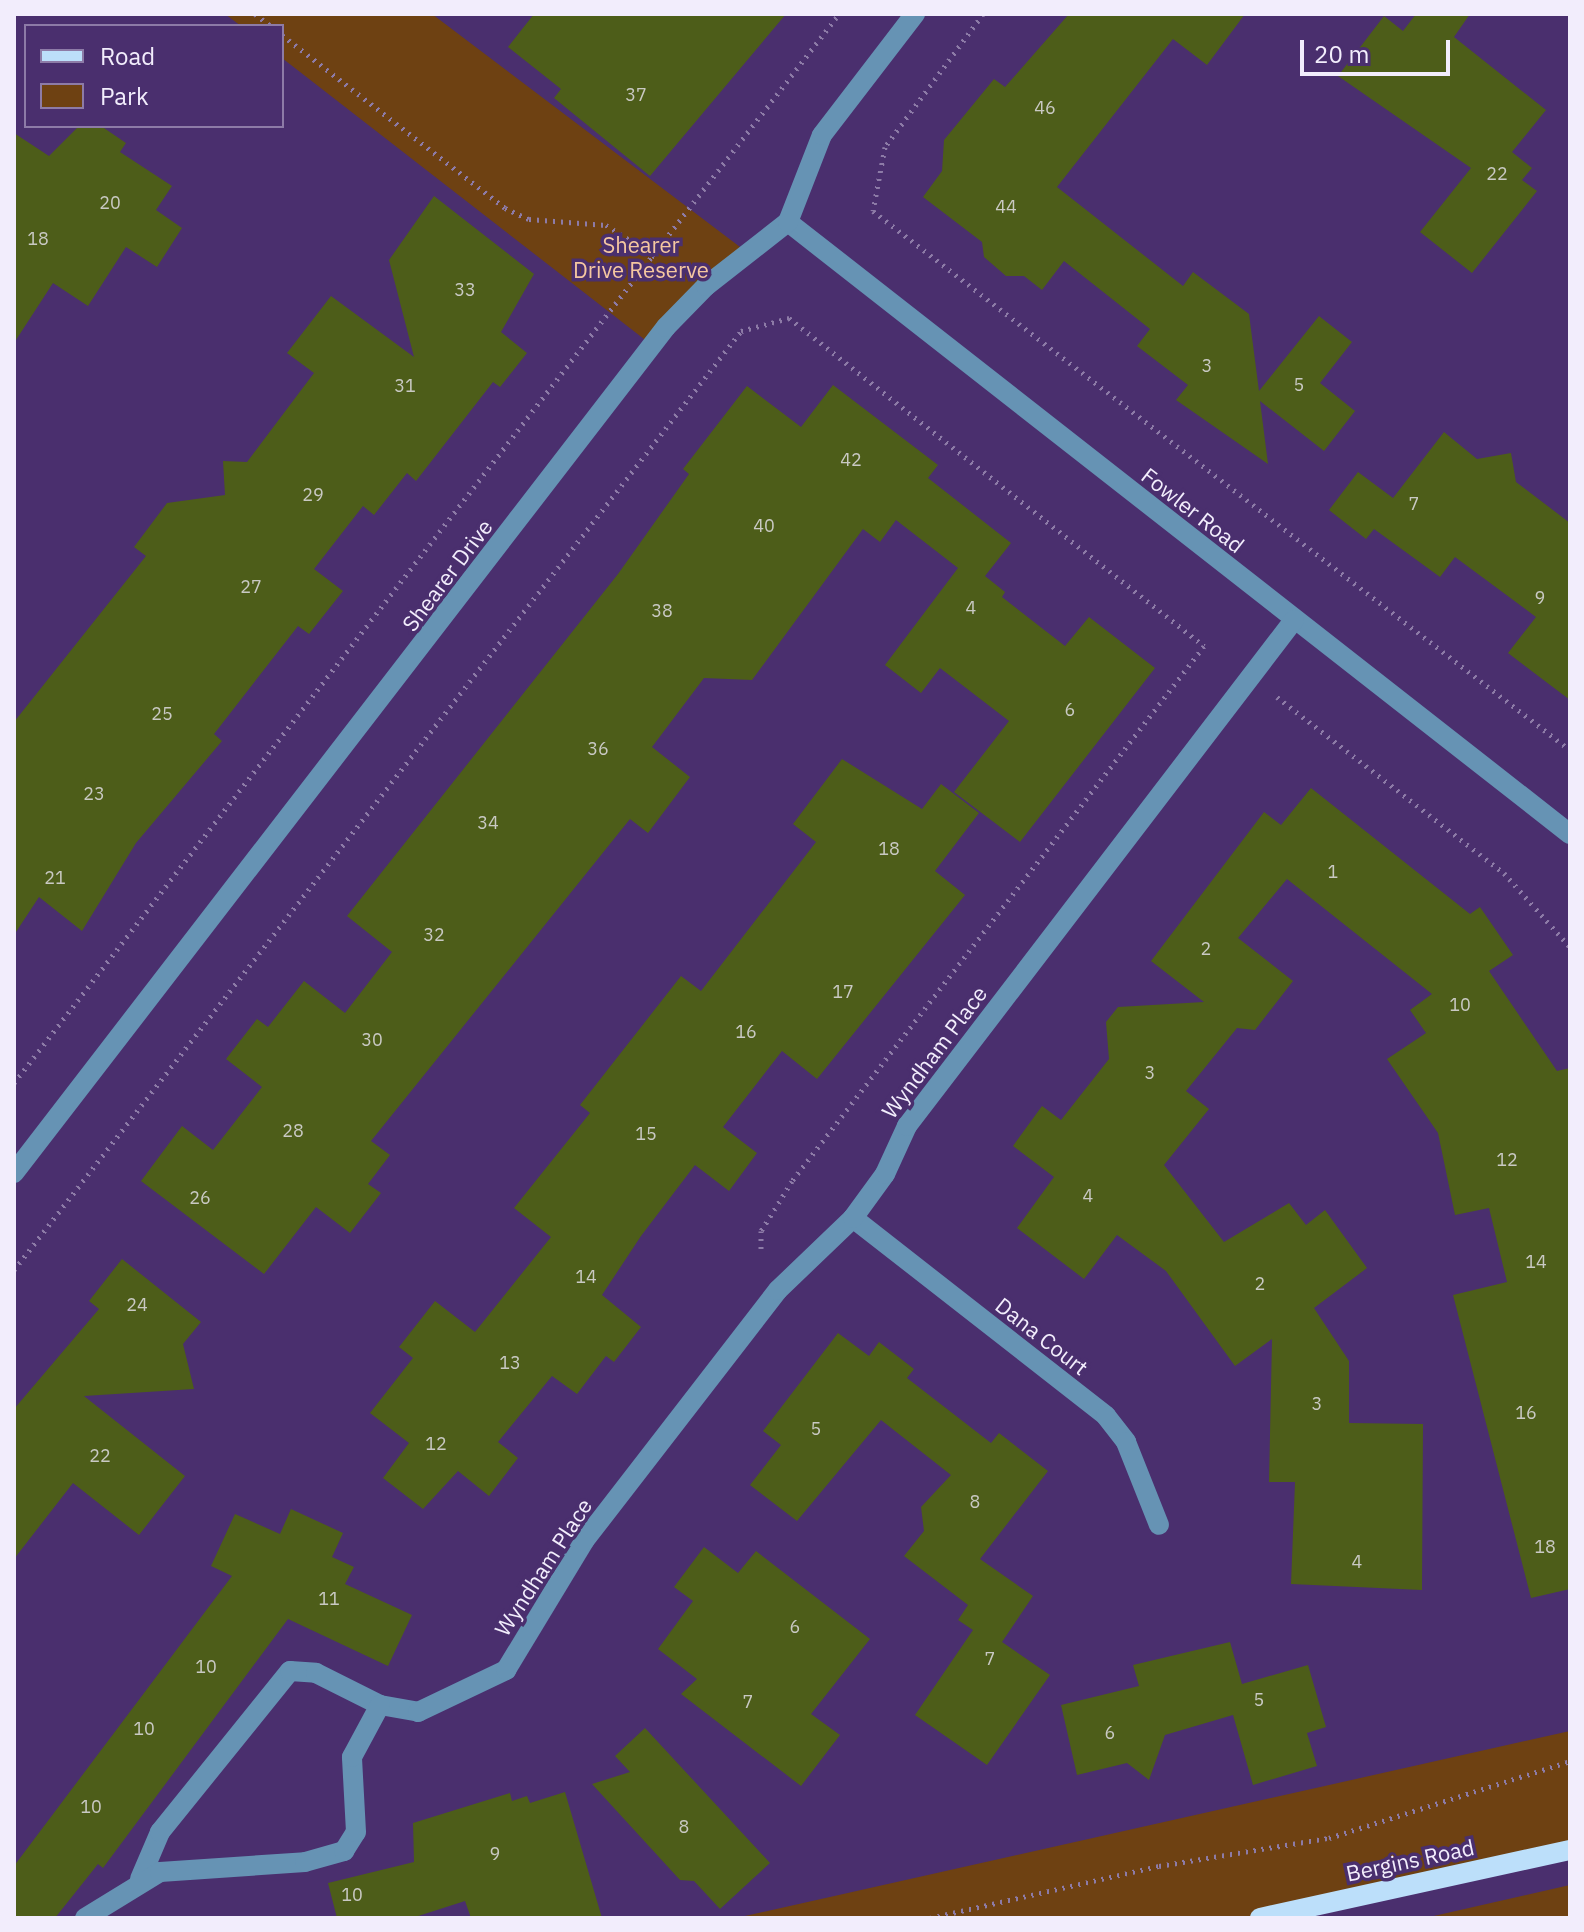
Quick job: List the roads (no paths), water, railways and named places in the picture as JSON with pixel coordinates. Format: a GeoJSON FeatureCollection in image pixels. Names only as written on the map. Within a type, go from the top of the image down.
{"type":"FeatureCollection","features":[{"type":"Feature","properties":{"kind":"main road","name":"Bergins Road"},"geometry":{"type":"LineString","coordinates":[[1260,1918],[1570,1850]]}},
{"type":"Feature","properties":{"kind":"street"},"geometry":{"type":"LineString","coordinates":[[788,222],[822,135],[915,14]]}},
{"type":"Feature","properties":{"kind":"street","name":"Fowler Road"},"geometry":{"type":"LineString","coordinates":[[788,222],[1570,834]]}},
{"type":"Feature","properties":{"kind":"street","name":"Shearer Drive"},"geometry":{"type":"LineString","coordinates":[[14,1173],[666,327],[706,286],[788,222]]}},
{"type":"Feature","properties":{"kind":"street","name":"Wyndham Place"},"geometry":{"type":"LineString","coordinates":[[380,1705],[435,1708],[506,1670],[584,1541],[778,1290],[853,1218],[885,1174],[907,1126],[1294,620]]}},
{"type":"Feature","properties":{"kind":"street","name":"Dana Court"},"geometry":{"type":"LineString","coordinates":[[853,1218],[1106,1416],[1126,1442],[1159,1525]]}},
{"type":"Feature","properties":{"kind":"street"},"geometry":{"type":"LineString","coordinates":[[85,1918],[140,1879],[326,1859],[344,1851],[356,1832],[352,1757],[380,1705],[316,1673],[280,1677],[160,1832],[140,1879]]}},
{"type":"Feature","properties":{"kind":"park label","name":"Shearer Drive Reserve"},"geometry":{"type":"Point","coordinates":[641,256]}}]}
